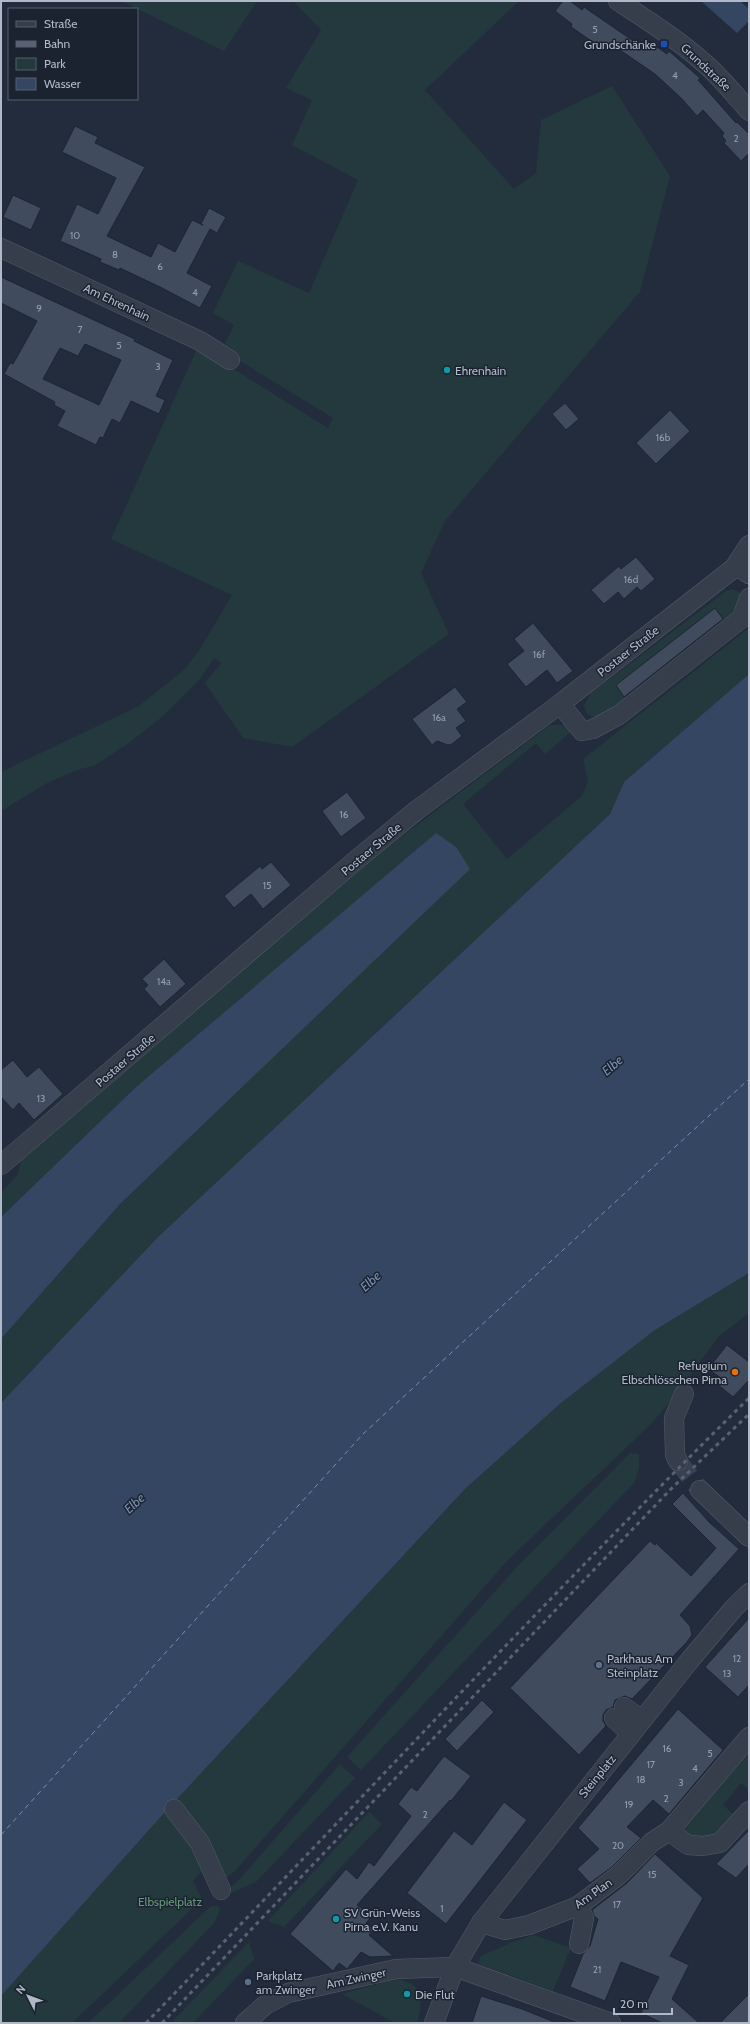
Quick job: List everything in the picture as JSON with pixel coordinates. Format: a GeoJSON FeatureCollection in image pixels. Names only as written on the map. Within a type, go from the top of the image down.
{"type":"FeatureCollection","features":[{"type":"Feature","properties":{"kind":"street","name":"Grundstraße"},"geometry":{"type":"LineString","coordinates":[[618,1],[670,35],[704,62],[726,84],[749,111]]}},
{"type":"Feature","properties":{"kind":"street","name":"Am Ehrenhain"},"geometry":{"type":"LineString","coordinates":[[1,248],[200,341],[230,360]]}},
{"type":"Feature","properties":{"kind":"street","name":"Postaer Straße"},"geometry":{"type":"LineString","coordinates":[[1,1165],[361,856],[417,810],[742,571],[749,545]]}},
{"type":"Feature","properties":{"kind":"street"},"geometry":{"type":"LineString","coordinates":[[560,704],[582,731],[593,729],[613,718],[742,618],[749,598]]}},
{"type":"Feature","properties":{"kind":"street"},"geometry":{"type":"LineString","coordinates":[[678,1461],[675,1454],[674,1418],[684,1394]]}},
{"type":"Feature","properties":{"kind":"street"},"geometry":{"type":"LineString","coordinates":[[700,1490],[749,1537]]}},
{"type":"Feature","properties":{"kind":"street","name":"Steinplatz"},"geometry":{"type":"LineString","coordinates":[[434,2023],[455,1967],[481,1922],[723,1620],[749,1593]]}},
{"type":"Feature","properties":{"kind":"street"},"geometry":{"type":"LineString","coordinates":[[619,1712],[637,1727]]}},
{"type":"Feature","properties":{"kind":"street","name":"Am Plan"},"geometry":{"type":"LineString","coordinates":[[481,1922],[505,1930],[529,1925],[578,1906],[619,1875],[652,1842],[669,1831],[749,1737]]}},
{"type":"Feature","properties":{"kind":"street"},"geometry":{"type":"LineString","coordinates":[[174,1810],[200,1843],[221,1890]]}},
{"type":"Feature","properties":{"kind":"street"},"geometry":{"type":"LineString","coordinates":[[669,1831],[688,1845],[703,1846],[720,1843],[749,1811]]}},
{"type":"Feature","properties":{"kind":"street"},"geometry":{"type":"LineString","coordinates":[[578,1906],[584,1918],[579,1944]]}},
{"type":"Feature","properties":{"kind":"street"},"geometry":{"type":"LineString","coordinates":[[455,1967],[611,2023]]}},
{"type":"Feature","properties":{"kind":"street","name":"Am Zwinger"},"geometry":{"type":"LineString","coordinates":[[245,2023],[265,2005],[288,1993],[396,1969],[455,1967]]}},
{"type":"Feature","properties":{"kind":"green space"},"geometry":{"type":"Polygon","coordinates":[[[121,1],[257,1],[224,51],[121,1]]]}},
{"type":"Feature","properties":{"kind":"green space"},"geometry":{"type":"Polygon","coordinates":[[[293,1],[519,1],[425,90],[514,189],[536,173],[541,120],[612,86],[670,176],[640,292],[445,521],[421,573],[449,634],[292,747],[243,738],[205,683],[221,663],[214,658],[200,679],[162,717],[126,745],[94,766],[80,769],[49,782],[1,811],[1,772],[139,706],[185,669],[200,649],[232,595],[111,539],[196,351],[229,366],[328,428],[333,418],[235,358],[237,352],[225,344],[234,325],[213,313],[238,261],[309,293],[358,180],[292,145],[312,100],[286,88],[321,30],[293,1]]]}},
{"type":"Feature","properties":{"kind":"green space"},"geometry":{"type":"Polygon","coordinates":[[[731,589],[740,592],[741,602],[737,612],[725,621],[715,608],[616,685],[626,699],[603,716],[598,717],[587,714],[584,706],[590,694],[726,591],[731,589]]]}},
{"type":"Feature","properties":{"kind":"green space"},"geometry":{"type":"Polygon","coordinates":[[[749,628],[749,674],[624,782],[610,814],[158,1237],[1,1403],[1,1339],[121,1203],[456,847],[435,834],[136,1087],[1,1217],[1,1193],[18,1174],[21,1159],[125,1067],[377,855],[550,725],[564,725],[572,731],[545,754],[536,743],[463,804],[507,859],[582,796],[588,781],[583,759],[749,628]]]}},
{"type":"Feature","properties":{"kind":"green space"},"geometry":{"type":"Polygon","coordinates":[[[749,1273],[749,1313],[718,1337],[679,1391],[652,1423],[507,1561],[235,1871],[222,1881],[176,1800],[466,1488],[561,1403],[655,1330],[749,1273]]]}},
{"type":"Feature","properties":{"kind":"green space"},"geometry":{"type":"Polygon","coordinates":[[[630,1453],[639,1454],[639,1469],[634,1483],[361,1770],[347,1757],[515,1569],[630,1453]]]}},
{"type":"Feature","properties":{"kind":"green space"},"geometry":{"type":"Polygon","coordinates":[[[749,1753],[749,1789],[741,1783],[723,1805],[735,1816],[713,1840],[687,1835],[684,1828],[749,1753]]]}},
{"type":"Feature","properties":{"kind":"green space"},"geometry":{"type":"Polygon","coordinates":[[[340,1764],[355,1778],[256,1882],[231,1893],[228,1889],[238,1881],[340,1764]]]}},
{"type":"Feature","properties":{"kind":"green space","name":"Elbspielplatz"},"geometry":{"type":"Polygon","coordinates":[[[165,1812],[194,1848],[204,1869],[193,1881],[202,1899],[72,2023],[1,2023],[1,1996],[165,1812]]]}},
{"type":"Feature","properties":{"kind":"green space"},"geometry":{"type":"Polygon","coordinates":[[[369,1812],[382,1824],[284,1927],[268,1921],[369,1812]]]}},
{"type":"Feature","properties":{"kind":"green space"},"geometry":{"type":"Polygon","coordinates":[[[211,1906],[218,1906],[220,1910],[214,1923],[119,2023],[88,2023],[211,1906]]]}},
{"type":"Feature","properties":{"kind":"green space"},"geometry":{"type":"Polygon","coordinates":[[[534,1935],[571,1948],[553,1991],[478,1964],[481,1956],[512,1942],[534,1935]]]}},
{"type":"Feature","properties":{"kind":"green space"},"geometry":{"type":"Polygon","coordinates":[[[249,1942],[254,1959],[193,2023],[171,2023],[249,1942]]]}},
{"type":"Feature","properties":{"kind":"green space"},"geometry":{"type":"Polygon","coordinates":[[[396,1979],[405,1981],[412,1985],[420,1994],[421,2000],[417,2023],[395,2023],[342,1994],[396,1979]]]}},
{"type":"Feature","properties":{"kind":"water"},"geometry":{"type":"Polygon","coordinates":[[[701,1],[740,1],[749,9],[749,21],[737,33],[701,1]]]}},
{"type":"Feature","properties":{"kind":"water","name":"Elbe"},"geometry":{"type":"Polygon","coordinates":[[[749,674],[749,1273],[655,1330],[561,1403],[466,1488],[165,1812],[1,1996],[1,1403],[158,1237],[610,814],[624,782],[749,674]]]}},
{"type":"Feature","properties":{"kind":"water"},"geometry":{"type":"Polygon","coordinates":[[[436,833],[456,847],[470,869],[121,1203],[1,1339],[1,1217],[136,1087],[436,833]]]}},
{"type":"Feature","properties":{"kind":"building"},"geometry":{"type":"Polygon","coordinates":[[[563,1],[570,1],[582,10],[584,7],[642,47],[647,40],[667,54],[669,51],[700,78],[698,80],[736,123],[737,122],[749,134],[749,153],[741,161],[724,143],[726,141],[722,136],[724,133],[703,110],[697,116],[681,98],[655,74],[611,44],[606,51],[571,27],[572,24],[555,11],[563,1]]]}},
{"type":"Feature","properties":{"kind":"building"},"geometry":{"type":"Polygon","coordinates":[[[75,126],[98,137],[95,143],[145,167],[107,236],[151,257],[158,243],[175,252],[192,220],[203,225],[201,224],[209,208],[226,217],[217,233],[210,229],[187,273],[212,286],[200,308],[120,268],[119,270],[100,262],[101,259],[60,241],[77,204],[98,214],[116,178],[62,152],[75,126]]]}},
{"type":"Feature","properties":{"kind":"building"},"geometry":{"type":"Polygon","coordinates":[[[13,195],[41,208],[31,230],[3,217],[13,195]]]}},
{"type":"Feature","properties":{"kind":"building"},"geometry":{"type":"Polygon","coordinates":[[[1,277],[135,339],[134,341],[173,360],[156,396],[165,400],[159,414],[131,401],[120,423],[112,419],[103,438],[100,437],[96,445],[57,426],[65,411],[54,405],[55,402],[4,374],[10,363],[13,364],[37,321],[1,303],[1,277]],[[85,344],[78,356],[60,348],[43,379],[99,405],[121,360],[85,344]]]}},
{"type":"Feature","properties":{"kind":"building"},"geometry":{"type":"Polygon","coordinates":[[[565,403],[579,419],[566,430],[552,414],[565,403]]]}},
{"type":"Feature","properties":{"kind":"building"},"geometry":{"type":"Polygon","coordinates":[[[670,410],[690,431],[656,464],[636,443],[670,410]]]}},
{"type":"Feature","properties":{"kind":"building"},"geometry":{"type":"Polygon","coordinates":[[[636,557],[655,579],[641,591],[637,587],[624,599],[618,592],[604,604],[591,590],[619,566],[621,569],[636,557]]]}},
{"type":"Feature","properties":{"kind":"building"},"geometry":{"type":"Polygon","coordinates":[[[715,608],[723,619],[624,697],[616,685],[715,608]]]}},
{"type":"Feature","properties":{"kind":"building"},"geometry":{"type":"Polygon","coordinates":[[[533,623],[573,671],[557,683],[547,670],[526,687],[507,664],[524,651],[514,639],[533,623]]]}},
{"type":"Feature","properties":{"kind":"building"},"geometry":{"type":"Polygon","coordinates":[[[455,687],[467,702],[457,709],[466,721],[456,728],[462,736],[452,744],[448,745],[437,741],[432,745],[412,719],[455,687]]]}},
{"type":"Feature","properties":{"kind":"building"},"geometry":{"type":"Polygon","coordinates":[[[347,792],[366,818],[341,837],[322,811],[347,792]]]}},
{"type":"Feature","properties":{"kind":"building"},"geometry":{"type":"Polygon","coordinates":[[[271,862],[291,885],[263,909],[251,894],[234,908],[224,896],[260,866],[262,869],[271,862]]]}},
{"type":"Feature","properties":{"kind":"building"},"geometry":{"type":"Polygon","coordinates":[[[164,959],[186,984],[160,1007],[144,989],[148,985],[142,979],[164,959]]]}},
{"type":"Feature","properties":{"kind":"building"},"geometry":{"type":"Polygon","coordinates":[[[13,1060],[27,1077],[39,1067],[63,1094],[34,1120],[19,1103],[13,1110],[1,1097],[1,1070],[13,1060]]]}},
{"type":"Feature","properties":{"kind":"building"},"geometry":{"type":"Polygon","coordinates":[[[727,1345],[749,1362],[749,1380],[733,1397],[716,1383],[721,1378],[708,1369],[727,1345]]]}},
{"type":"Feature","properties":{"kind":"building","name":"Parkhaus Am Steinplatz"},"geometry":{"type":"Polygon","coordinates":[[[683,1493],[709,1522],[739,1549],[680,1615],[690,1626],[692,1635],[687,1642],[632,1699],[625,1696],[615,1700],[613,1707],[606,1710],[603,1715],[603,1721],[606,1726],[579,1755],[510,1688],[650,1541],[655,1545],[656,1543],[691,1576],[716,1548],[672,1504],[683,1493]]]}},
{"type":"Feature","properties":{"kind":"building"},"geometry":{"type":"Polygon","coordinates":[[[749,1618],[749,1685],[738,1697],[705,1667],[749,1618]]]}},
{"type":"Feature","properties":{"kind":"building"},"geometry":{"type":"Polygon","coordinates":[[[482,1700],[494,1712],[457,1751],[445,1739],[482,1700]]]}},
{"type":"Feature","properties":{"kind":"building"},"geometry":{"type":"Polygon","coordinates":[[[678,1709],[723,1750],[669,1814],[653,1800],[627,1827],[641,1838],[612,1867],[590,1883],[577,1869],[599,1849],[578,1828],[678,1709]]]}},
{"type":"Feature","properties":{"kind":"building","name":"SV Grün-Weiss Pirna e.V. Kanu"},"geometry":{"type":"Polygon","coordinates":[[[444,1756],[471,1776],[451,1801],[450,1800],[357,1905],[372,1916],[366,1923],[374,1929],[369,1935],[393,1956],[370,1957],[361,1952],[347,1969],[339,1963],[333,1971],[290,1934],[346,1869],[357,1879],[369,1862],[374,1866],[411,1816],[398,1804],[411,1787],[417,1791],[444,1756]]]}},
{"type":"Feature","properties":{"kind":"building"},"geometry":{"type":"Polygon","coordinates":[[[504,1802],[527,1820],[446,1924],[407,1893],[454,1831],[472,1845],[504,1802]]]}},
{"type":"Feature","properties":{"kind":"building"},"geometry":{"type":"Polygon","coordinates":[[[749,1830],[749,1864],[736,1878],[716,1864],[749,1830]]]}},
{"type":"Feature","properties":{"kind":"building"},"geometry":{"type":"Polygon","coordinates":[[[655,1854],[703,1898],[670,1956],[689,1965],[672,1999],[699,2023],[662,2023],[641,2013],[659,1977],[621,1962],[605,2001],[570,1987],[583,1954],[590,1946],[598,1919],[594,1916],[592,1910],[627,1883],[655,1854]]]}},
{"type":"Feature","properties":{"kind":"building"},"geometry":{"type":"Polygon","coordinates":[[[749,1994],[749,2023],[720,2023],[749,1994]]]}},
{"type":"Feature","properties":{"kind":"building"},"geometry":{"type":"Polygon","coordinates":[[[481,1996],[522,2009],[552,2021],[552,2023],[472,2023],[481,1996]]]}},
{"type":"Feature","properties":{"kind":"ferry route"},"geometry":{"type":"LineString","coordinates":[[1,1835],[363,1434],[749,1079]]}},
{"type":"Feature","properties":{"kind":"tunnel"},"geometry":{"type":"LineString","coordinates":[[678,1461],[700,1490]]}},
{"type":"Feature","properties":{"kind":"railway"},"geometry":{"type":"LineString","coordinates":[[146,2023],[596,1552],[749,1398]]}},
{"type":"Feature","properties":{"kind":"railway"},"geometry":{"type":"LineString","coordinates":[[162,2023],[670,1490],[749,1414]]}},
{"type":"Feature","properties":{"kind":"place","name":"Grundschänke"},"geometry":{"type":"Point","coordinates":[664,44]}},
{"type":"Feature","properties":{"kind":"place","name":"Ehrenhain"},"geometry":{"type":"Point","coordinates":[447,370]}},
{"type":"Feature","properties":{"kind":"place","name":"Refugium Elbschlösschen Pirna"},"geometry":{"type":"Point","coordinates":[735,1372]}},
{"type":"Feature","properties":{"kind":"place","name":"Parkhaus Am Steinplatz"},"geometry":{"type":"Point","coordinates":[599,1665]}},
{"type":"Feature","properties":{"kind":"place","name":"SV Grün-Weiss Pirna e.V. Kanu"},"geometry":{"type":"Point","coordinates":[336,1919]}},
{"type":"Feature","properties":{"kind":"place","name":"Parkplatz am Zwinger"},"geometry":{"type":"Point","coordinates":[248,1982]}},
{"type":"Feature","properties":{"kind":"place","name":"Die Flut"},"geometry":{"type":"Point","coordinates":[407,1994]}}]}
